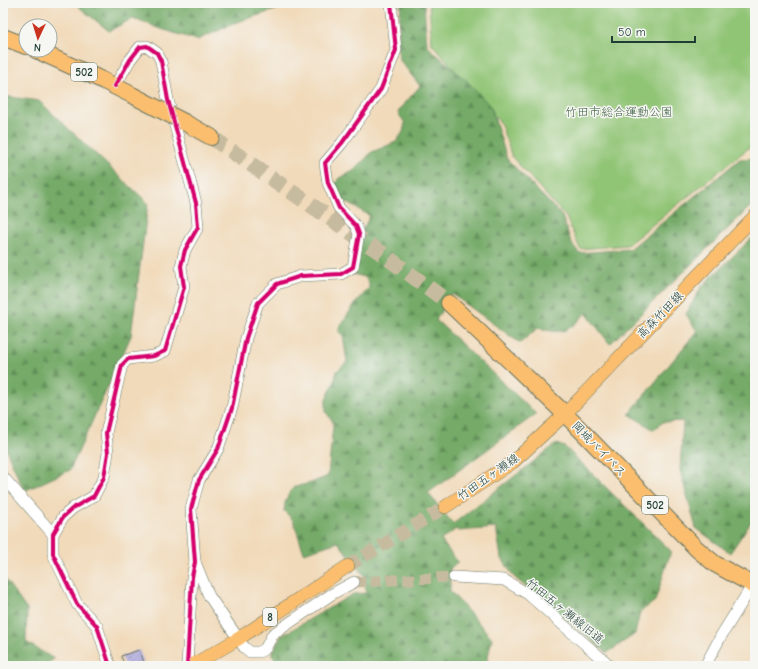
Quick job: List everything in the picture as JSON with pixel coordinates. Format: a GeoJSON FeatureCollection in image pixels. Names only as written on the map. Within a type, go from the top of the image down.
{"type":"FeatureCollection","features":[{"type":"Feature","properties":{"kind":"highway"},"geometry":{"type":"LineString","coordinates":[[3,37],[18,43]]}},
{"type":"Feature","properties":{"kind":"highway","name":"502"},"geometry":{"type":"LineString","coordinates":[[54,58],[115,86],[211,137]]}},
{"type":"Feature","properties":{"kind":"highway","name":"岡城バイパス"},"geometry":{"type":"LineString","coordinates":[[449,304],[565,414],[697,548],[715,564],[754,584]]}},
{"type":"Feature","properties":{"kind":"main road","name":"高森竹田線"},"geometry":{"type":"LineString","coordinates":[[565,414],[755,216]]}},
{"type":"Feature","properties":{"kind":"main road","name":"竹田五ヶ瀬線"},"geometry":{"type":"LineString","coordinates":[[445,507],[514,462],[565,414]]}},
{"type":"Feature","properties":{"kind":"main road","name":"8"},"geometry":{"type":"LineString","coordinates":[[191,666],[238,639],[348,566]]}},
{"type":"Feature","properties":{"kind":"street"},"geometry":{"type":"LineString","coordinates":[[187,666],[192,577],[195,562],[191,509],[199,480],[218,450],[232,408],[246,338],[258,303],[276,284],[301,276],[341,274],[353,267],[359,234],[356,226],[339,208],[328,183],[325,164],[381,89],[396,50],[391,3]]}},
{"type":"Feature","properties":{"kind":"street"},"geometry":{"type":"LineString","coordinates":[[110,666],[97,626],[77,604],[53,554],[53,534],[63,517],[73,508],[94,496],[104,477],[108,453],[106,432],[122,365],[128,359],[154,356],[165,351],[184,287],[181,266],[185,250],[198,227],[196,203],[168,100],[161,61],[157,53],[147,46],[140,47],[130,60],[115,86]]}},
{"type":"Feature","properties":{"kind":"street"},"geometry":{"type":"LineString","coordinates":[[3,477],[53,534]]}},
{"type":"Feature","properties":{"kind":"street"},"geometry":{"type":"LineString","coordinates":[[195,562],[210,596],[238,639],[250,652],[259,652],[265,649],[273,634],[332,594],[354,582]]}},
{"type":"Feature","properties":{"kind":"street","name":"竹田五ヶ瀬線旧道"},"geometry":{"type":"LineString","coordinates":[[454,577],[504,580],[528,594],[607,663]]}},
{"type":"Feature","properties":{"kind":"street"},"geometry":{"type":"LineString","coordinates":[[705,666],[721,636],[754,584]]}},
{"type":"Feature","properties":{"kind":"street"},"geometry":{"type":"LineString","coordinates":[[593,666],[607,663]]}},
{"type":"Feature","properties":{"kind":"green space"},"geometry":{"type":"Polygon","coordinates":[[[74,3],[291,3],[288,6],[240,21],[197,40],[161,29],[133,18],[109,31],[74,3]]]}},
{"type":"Feature","properties":{"kind":"green space"},"geometry":{"type":"Polygon","coordinates":[[[401,3],[424,3],[427,46],[469,83],[491,107],[507,159],[562,216],[571,242],[579,253],[630,249],[740,159],[755,158],[755,202],[610,344],[586,313],[570,328],[554,331],[538,328],[520,343],[452,294],[436,320],[536,414],[428,493],[453,524],[556,444],[565,447],[671,551],[655,601],[640,612],[635,634],[607,653],[514,577],[501,557],[496,528],[458,531],[456,529],[441,540],[458,563],[450,568],[450,591],[492,638],[486,666],[282,666],[271,655],[281,636],[353,594],[366,593],[364,575],[338,542],[304,553],[293,520],[284,511],[285,503],[290,491],[294,487],[311,483],[328,476],[333,422],[326,412],[326,399],[334,383],[337,371],[347,362],[343,335],[339,332],[339,328],[354,305],[369,288],[369,284],[365,277],[348,273],[358,239],[370,216],[338,197],[334,184],[340,178],[353,171],[372,152],[396,142],[403,132],[405,123],[398,113],[420,86],[399,59],[398,46],[401,3]]]}},
{"type":"Feature","properties":{"kind":"green space","name":"竹田市総合運動公園"},"geometry":{"type":"Polygon","coordinates":[[[429,3],[755,3],[755,143],[627,245],[580,249],[566,217],[512,157],[500,122],[432,44],[429,3]]]}},
{"type":"Feature","properties":{"kind":"green space"},"geometry":{"type":"Polygon","coordinates":[[[3,96],[39,101],[148,203],[131,336],[70,470],[24,491],[3,442],[3,96]]]}},
{"type":"Feature","properties":{"kind":"green space"},"geometry":{"type":"Polygon","coordinates":[[[755,235],[755,516],[730,553],[696,528],[680,470],[683,421],[663,422],[654,430],[629,414],[697,331],[686,314],[701,287],[755,235]]]}},
{"type":"Feature","properties":{"kind":"green space"},"geometry":{"type":"Polygon","coordinates":[[[3,576],[27,610],[26,642],[54,659],[42,666],[3,666],[3,576]]]}},
{"type":"Feature","properties":{"kind":"building"},"geometry":{"type":"Polygon","coordinates":[[[139,650],[144,662],[134,666],[125,666],[121,656],[139,650]]]}},
{"type":"Feature","properties":{"kind":"tunnel"},"geometry":{"type":"LineString","coordinates":[[211,137],[380,252],[449,303]]}},
{"type":"Feature","properties":{"kind":"tunnel"},"geometry":{"type":"LineString","coordinates":[[348,566],[445,507]]}},
{"type":"Feature","properties":{"kind":"tunnel"},"geometry":{"type":"LineString","coordinates":[[354,582],[454,577]]}},
{"type":"Feature","properties":{"kind":"cycle path"},"geometry":{"type":"LineString","coordinates":[[187,666],[192,577],[195,562],[191,509],[199,480],[218,449],[232,408],[246,338],[258,303],[277,284],[301,276],[341,274],[353,267],[359,234],[356,226],[339,208],[328,183],[325,163],[342,143],[381,89],[396,50],[391,3]]}},
{"type":"Feature","properties":{"kind":"cycle path"},"geometry":{"type":"LineString","coordinates":[[110,666],[97,626],[77,604],[53,554],[53,534],[63,517],[73,508],[94,496],[104,477],[108,453],[106,433],[122,365],[128,359],[154,356],[165,351],[184,287],[181,266],[185,250],[198,227],[196,203],[168,100],[161,61],[157,53],[147,46],[140,47],[130,60],[115,86]]}}]}
